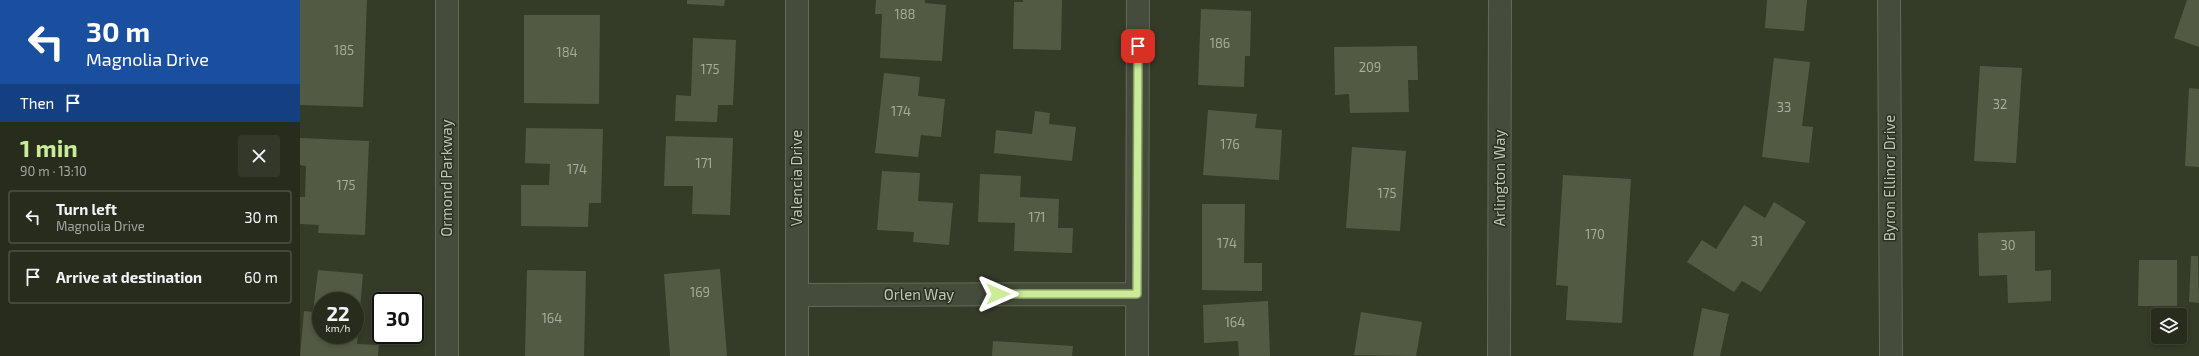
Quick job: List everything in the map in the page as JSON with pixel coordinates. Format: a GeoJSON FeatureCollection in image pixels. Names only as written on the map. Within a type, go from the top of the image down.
{"type":"FeatureCollection","features":[{"type":"Feature","properties":{"kind":"street","name":"Ormond Parkway"},"geometry":{"type":"LineString","coordinates":[[447,0],[447,356]]}},
{"type":"Feature","properties":{"kind":"street","name":"Valencia Drive"},"geometry":{"type":"LineString","coordinates":[[797,0],[797,356]]}},
{"type":"Feature","properties":{"kind":"street"},"geometry":{"type":"LineString","coordinates":[[1137,356],[1138,0]]}},
{"type":"Feature","properties":{"kind":"street","name":"Arlington Way"},"geometry":{"type":"LineString","coordinates":[[1499,356],[1500,0]]}},
{"type":"Feature","properties":{"kind":"street","name":"Byron Ellinor Drive"},"geometry":{"type":"LineString","coordinates":[[1889,0],[1891,356]]}},
{"type":"Feature","properties":{"kind":"street","name":"Orlen Way"},"geometry":{"type":"LineString","coordinates":[[797,295],[1137,294]]}},
{"type":"Feature","properties":{"kind":"building"},"geometry":{"type":"Polygon","coordinates":[[[300,0],[367,0],[363,107],[300,105],[300,0]]]}},
{"type":"Feature","properties":{"kind":"building"},"geometry":{"type":"Polygon","coordinates":[[[687,0],[725,0],[724,6],[687,4],[687,0]]]}},
{"type":"Feature","properties":{"kind":"building"},"geometry":{"type":"Polygon","coordinates":[[[876,0],[925,0],[925,3],[946,5],[942,61],[880,58],[882,14],[875,14],[876,0]]]}},
{"type":"Feature","properties":{"kind":"building"},"geometry":{"type":"Polygon","coordinates":[[[1023,0],[1062,0],[1061,50],[1013,49],[1014,2],[1023,2],[1023,0]]]}},
{"type":"Feature","properties":{"kind":"building"},"geometry":{"type":"Polygon","coordinates":[[[1767,0],[1807,0],[1804,31],[1765,28],[1767,0]]]}},
{"type":"Feature","properties":{"kind":"building"},"geometry":{"type":"Polygon","coordinates":[[[2187,0],[2199,0],[2199,47],[2174,38],[2187,0]]]}},
{"type":"Feature","properties":{"kind":"building"},"geometry":{"type":"Polygon","coordinates":[[[1201,9],[1251,11],[1250,56],[1245,56],[1244,87],[1198,85],[1201,9]]]}},
{"type":"Feature","properties":{"kind":"building"},"geometry":{"type":"Polygon","coordinates":[[[524,15],[600,15],[599,104],[524,103],[524,15]]]}},
{"type":"Feature","properties":{"kind":"building"},"geometry":{"type":"Polygon","coordinates":[[[693,38],[736,40],[733,105],[718,105],[717,122],[675,121],[676,95],[691,96],[693,38]]]}},
{"type":"Feature","properties":{"kind":"building"},"geometry":{"type":"Polygon","coordinates":[[[1417,46],[1418,80],[1408,80],[1409,112],[1350,113],[1349,94],[1335,95],[1334,47],[1417,46]]]}},
{"type":"Feature","properties":{"kind":"building"},"geometry":{"type":"Polygon","coordinates":[[[1774,58],[1810,62],[1802,126],[1813,127],[1809,163],[1762,157],[1774,58]]]}},
{"type":"Feature","properties":{"kind":"building"},"geometry":{"type":"Polygon","coordinates":[[[1980,66],[2022,68],[2016,163],[1974,161],[1980,66]]]}},
{"type":"Feature","properties":{"kind":"building"},"geometry":{"type":"Polygon","coordinates":[[[884,73],[920,77],[918,96],[945,99],[941,137],[921,135],[918,157],[875,153],[884,73]]]}},
{"type":"Feature","properties":{"kind":"building"},"geometry":{"type":"Polygon","coordinates":[[[2189,88],[2199,89],[2199,167],[2185,166],[2189,88]]]}},
{"type":"Feature","properties":{"kind":"building"},"geometry":{"type":"Polygon","coordinates":[[[1208,110],[1257,114],[1255,128],[1282,130],[1279,180],[1203,175],[1208,110]]]}},
{"type":"Feature","properties":{"kind":"building"},"geometry":{"type":"Polygon","coordinates":[[[1035,111],[1050,113],[1049,124],[1076,127],[1072,161],[994,153],[996,130],[1032,134],[1035,111]]]}},
{"type":"Feature","properties":{"kind":"building"},"geometry":{"type":"Polygon","coordinates":[[[526,128],[603,129],[601,203],[589,203],[588,227],[521,226],[521,185],[549,185],[550,164],[525,163],[526,128]]]}},
{"type":"Feature","properties":{"kind":"building"},"geometry":{"type":"Polygon","coordinates":[[[666,136],[733,138],[730,215],[692,214],[693,186],[664,186],[666,136]]]}},
{"type":"Feature","properties":{"kind":"building"},"geometry":{"type":"Polygon","coordinates":[[[300,138],[369,141],[365,235],[318,233],[319,225],[300,224],[300,197],[305,197],[306,166],[300,165],[300,138]]]}},
{"type":"Feature","properties":{"kind":"building"},"geometry":{"type":"Polygon","coordinates":[[[1352,147],[1406,151],[1400,231],[1346,228],[1352,147]]]}},
{"type":"Feature","properties":{"kind":"building"},"geometry":{"type":"Polygon","coordinates":[[[882,171],[920,173],[918,201],[953,203],[949,245],[913,242],[914,232],[877,230],[882,171]]]}},
{"type":"Feature","properties":{"kind":"building"},"geometry":{"type":"Polygon","coordinates":[[[980,174],[1021,176],[1020,197],[1059,199],[1058,228],[1073,228],[1072,253],[1014,251],[1015,223],[978,222],[980,174]]]}},
{"type":"Feature","properties":{"kind":"building"},"geometry":{"type":"Polygon","coordinates":[[[1563,175],[1631,179],[1622,323],[1566,320],[1568,286],[1556,285],[1563,175]]]}},
{"type":"Feature","properties":{"kind":"building"},"geometry":{"type":"Polygon","coordinates":[[[1774,202],[1806,222],[1761,292],[1742,281],[1734,292],[1687,262],[1702,240],[1716,249],[1744,205],[1765,218],[1774,202]]]}},
{"type":"Feature","properties":{"kind":"building"},"geometry":{"type":"Polygon","coordinates":[[[1202,204],[1245,204],[1244,263],[1262,263],[1262,291],[1202,290],[1202,204]]]}},
{"type":"Feature","properties":{"kind":"building"},"geometry":{"type":"Polygon","coordinates":[[[2035,231],[2035,271],[2051,270],[2051,301],[2008,303],[2007,275],[1979,276],[1978,233],[2035,231]]]}},
{"type":"Feature","properties":{"kind":"building"},"geometry":{"type":"Polygon","coordinates":[[[2198,250],[2199,303],[2189,302],[2191,256],[2198,256],[2198,250]]]}},
{"type":"Feature","properties":{"kind":"building"},"geometry":{"type":"Polygon","coordinates":[[[2139,260],[2177,260],[2177,306],[2138,306],[2139,260]]]}},
{"type":"Feature","properties":{"kind":"building"},"geometry":{"type":"Polygon","coordinates":[[[720,269],[727,356],[670,356],[664,274],[720,269]]]}},
{"type":"Feature","properties":{"kind":"building"},"geometry":{"type":"Polygon","coordinates":[[[318,270],[363,274],[361,292],[315,292],[318,270]]]}},
{"type":"Feature","properties":{"kind":"building"},"geometry":{"type":"Polygon","coordinates":[[[527,270],[586,271],[584,356],[525,356],[527,270]]]}},
{"type":"Feature","properties":{"kind":"building"},"geometry":{"type":"Polygon","coordinates":[[[1268,301],[1270,356],[1239,356],[1238,341],[1204,343],[1203,305],[1268,301]]]}},
{"type":"Feature","properties":{"kind":"building"},"geometry":{"type":"Polygon","coordinates":[[[1702,308],[1729,314],[1720,356],[1693,356],[1702,308]]]}},
{"type":"Feature","properties":{"kind":"building"},"geometry":{"type":"Polygon","coordinates":[[[304,311],[312,312],[312,344],[379,345],[378,356],[300,356],[304,311]]]}},
{"type":"Feature","properties":{"kind":"building"},"geometry":{"type":"Polygon","coordinates":[[[1361,312],[1422,322],[1416,356],[1354,355],[1361,312]]]}},
{"type":"Feature","properties":{"kind":"building"},"geometry":{"type":"Polygon","coordinates":[[[993,341],[1073,346],[1072,356],[992,356],[993,341]]]}},
{"type":"Feature","properties":{"kind":"route"},"geometry":{"type":"LineString","coordinates":[[998,294],[1137,294],[1138,46]]}}]}
